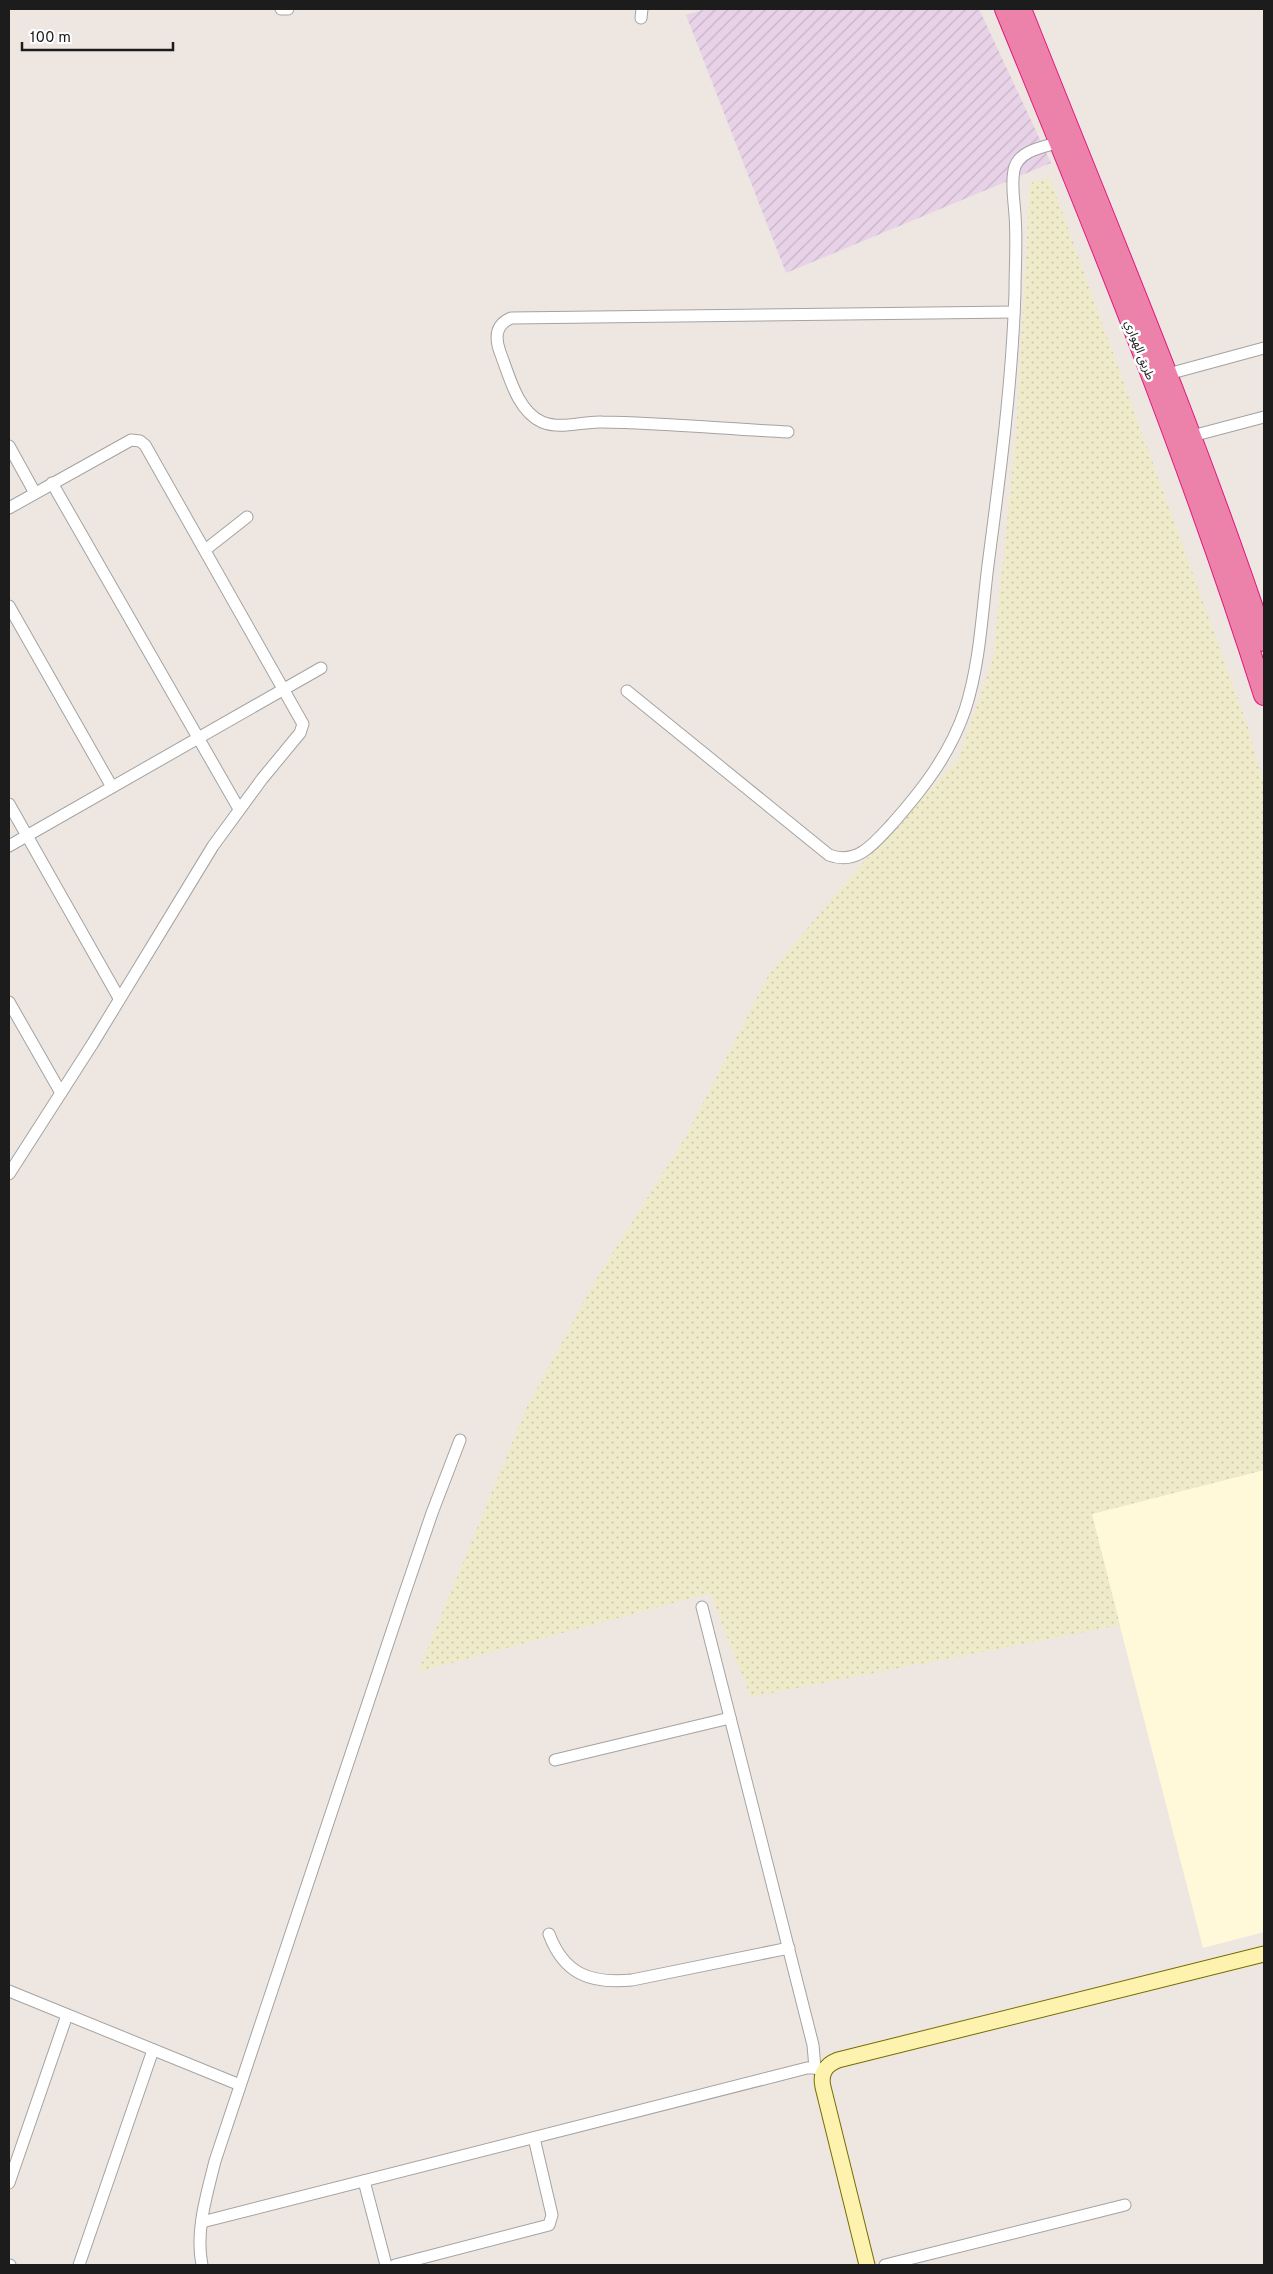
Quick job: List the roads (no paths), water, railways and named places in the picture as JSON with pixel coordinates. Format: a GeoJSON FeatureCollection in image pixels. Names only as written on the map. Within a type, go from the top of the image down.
{"type":"FeatureCollection","features":[{"type":"Feature","properties":{"kind":"highway","name":"طريق الهواري"},"geometry":{"type":"LineString","coordinates":[[1005,9],[1060,142],[1184,464],[1264,695]]}},
{"type":"Feature","properties":{"kind":"highway","name":"طريق الهواري"},"geometry":{"type":"LineString","coordinates":[[1021,9],[1192,436],[1236,556],[1264,641]]}},
{"type":"Feature","properties":{"kind":"street"},"geometry":{"type":"LineString","coordinates":[[281,9],[288,9]]}},
{"type":"Feature","properties":{"kind":"street"},"geometry":{"type":"LineString","coordinates":[[626,691],[830,855],[837,858],[853,858],[867,850],[914,800],[935,772],[954,737],[966,703],[976,665],[1002,458],[1014,312],[1015,215],[1012,192],[1014,168],[1019,159],[1026,153],[1060,142]]}},
{"type":"Feature","properties":{"kind":"street"},"geometry":{"type":"LineString","coordinates":[[788,432],[600,422],[556,425],[542,422],[530,413],[516,393],[497,344],[498,329],[511,318],[1014,312]]}},
{"type":"Feature","properties":{"kind":"street"},"geometry":{"type":"LineString","coordinates":[[1168,374],[1264,348]]}},
{"type":"Feature","properties":{"kind":"street"},"geometry":{"type":"LineString","coordinates":[[1192,436],[1264,417]]}},
{"type":"Feature","properties":{"kind":"street"},"geometry":{"type":"LineString","coordinates":[[9,508],[128,442],[140,441],[145,445],[302,718],[303,727],[239,809],[191,880],[61,1093],[9,1174]]}},
{"type":"Feature","properties":{"kind":"street"},"geometry":{"type":"LineString","coordinates":[[9,446],[35,493]]}},
{"type":"Feature","properties":{"kind":"street"},"geometry":{"type":"LineString","coordinates":[[52,483],[239,809]]}},
{"type":"Feature","properties":{"kind":"street"},"geometry":{"type":"LineString","coordinates":[[205,550],[247,517]]}},
{"type":"Feature","properties":{"kind":"street"},"geometry":{"type":"LineString","coordinates":[[9,606],[112,787]]}},
{"type":"Feature","properties":{"kind":"street"},"geometry":{"type":"LineString","coordinates":[[9,846],[321,668]]}},
{"type":"Feature","properties":{"kind":"street"},"geometry":{"type":"LineString","coordinates":[[9,804],[119,998]]}},
{"type":"Feature","properties":{"kind":"street"},"geometry":{"type":"LineString","coordinates":[[9,1002],[61,1093]]}},
{"type":"Feature","properties":{"kind":"street"},"geometry":{"type":"LineString","coordinates":[[202,2265],[199,2248],[202,2222],[215,2161],[410,1577],[460,1440]]}},
{"type":"Feature","properties":{"kind":"street"},"geometry":{"type":"LineString","coordinates":[[702,1607],[814,2045],[822,2087],[867,2265]]}},
{"type":"Feature","properties":{"kind":"street"},"geometry":{"type":"LineString","coordinates":[[555,1760],[730,1718]]}},
{"type":"Feature","properties":{"kind":"street"},"geometry":{"type":"LineString","coordinates":[[549,1934],[556,1952],[566,1963],[584,1974],[609,1980],[632,1980],[789,1948]]}},
{"type":"Feature","properties":{"kind":"street"},"geometry":{"type":"LineString","coordinates":[[202,2222],[534,2138],[819,2069],[838,2060],[1264,1954]]}},
{"type":"Feature","properties":{"kind":"street"},"geometry":{"type":"LineString","coordinates":[[9,1991],[240,2085]]}},
{"type":"Feature","properties":{"kind":"street"},"geometry":{"type":"LineString","coordinates":[[9,2183],[67,2014]]}},
{"type":"Feature","properties":{"kind":"street"},"geometry":{"type":"LineString","coordinates":[[79,2265],[153,2050]]}},
{"type":"Feature","properties":{"kind":"street"},"geometry":{"type":"LineString","coordinates":[[395,2265],[549,2225],[552,2215],[534,2138]]}},
{"type":"Feature","properties":{"kind":"street"},"geometry":{"type":"LineString","coordinates":[[364,2181],[386,2265]]}},
{"type":"Feature","properties":{"kind":"street"},"geometry":{"type":"LineString","coordinates":[[885,2265],[1124,2205]]}}]}
